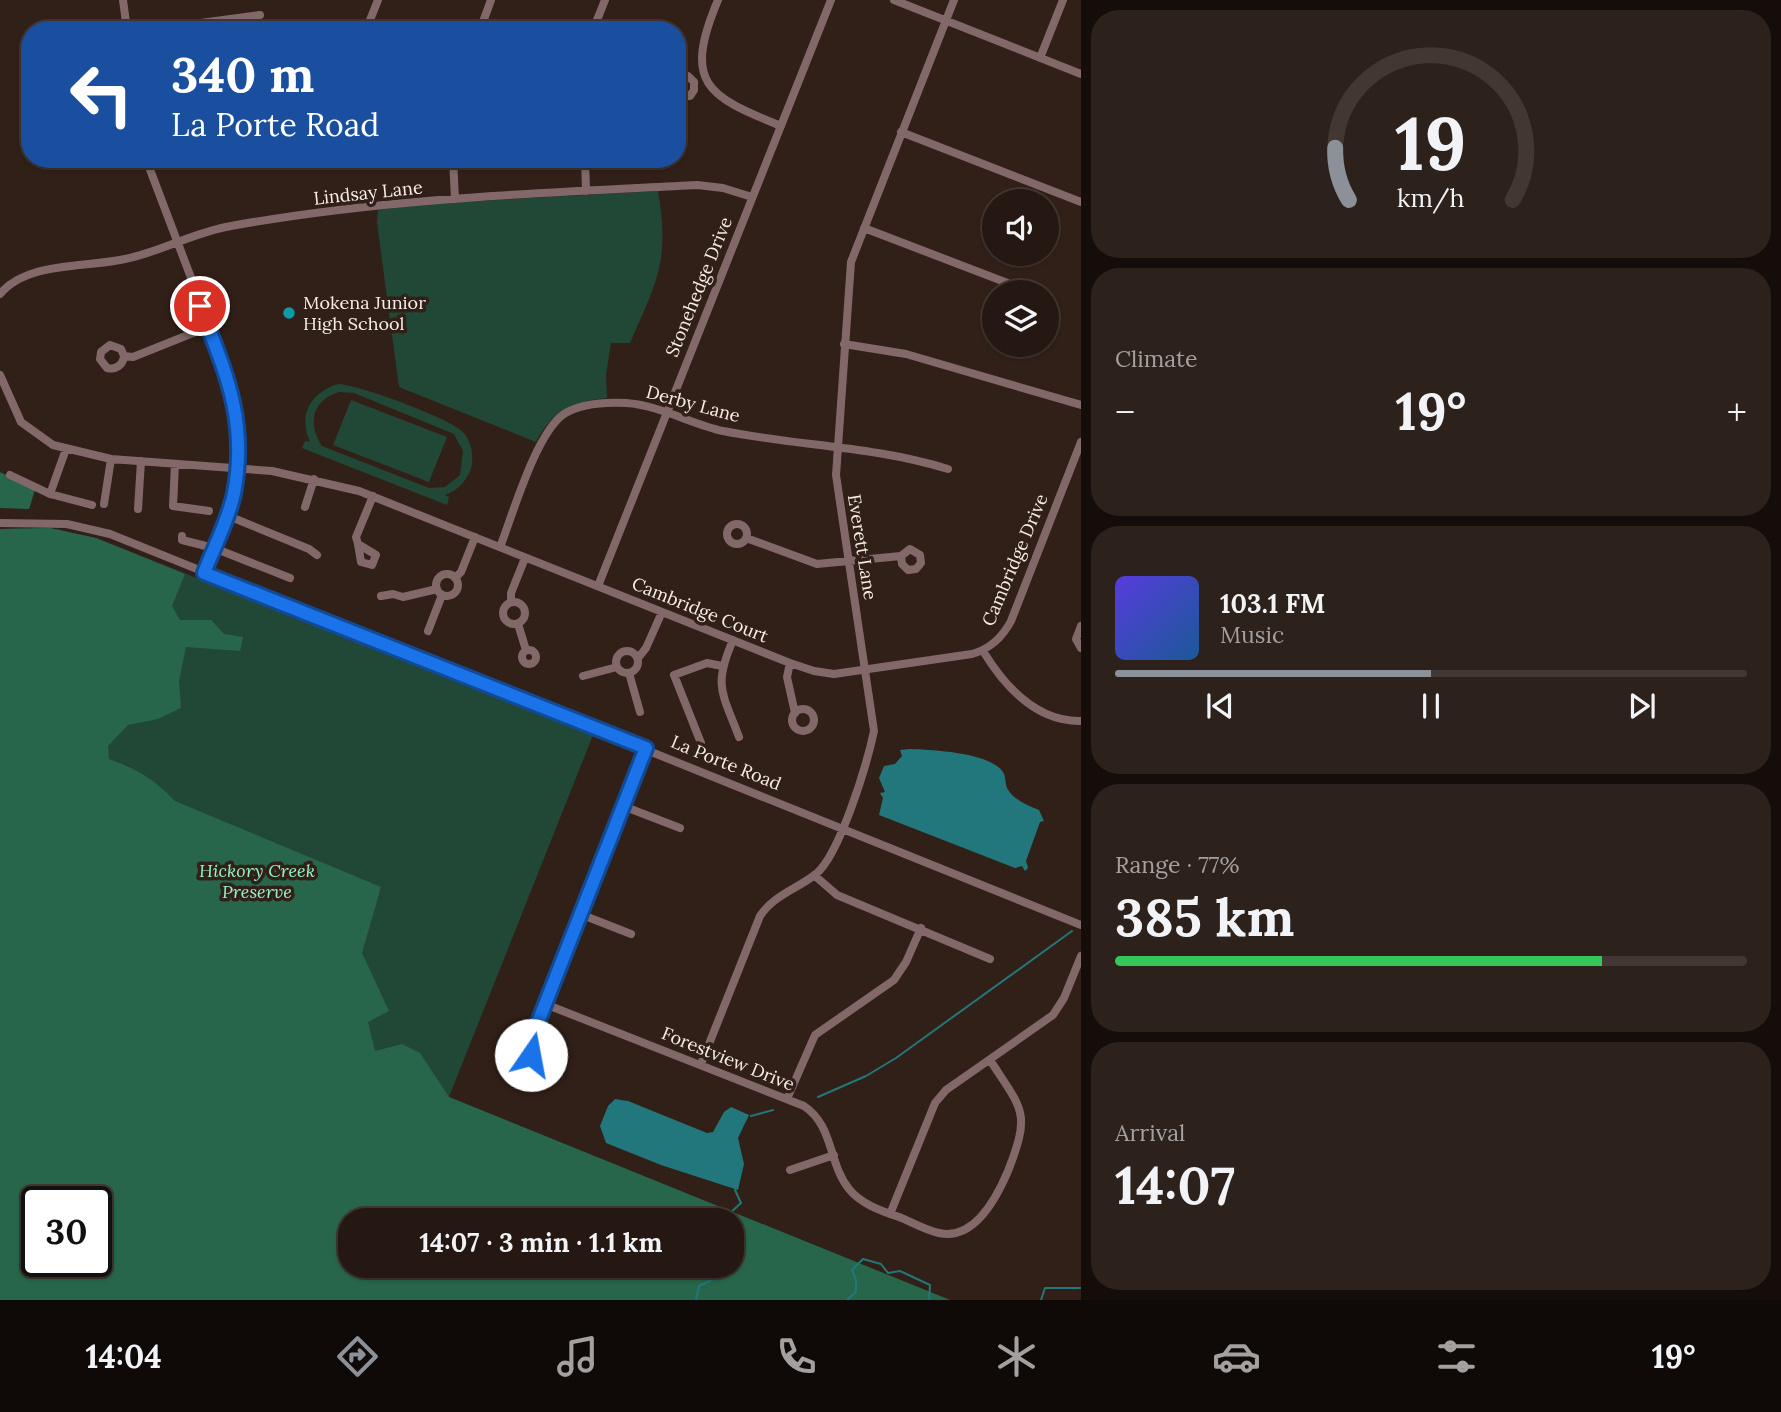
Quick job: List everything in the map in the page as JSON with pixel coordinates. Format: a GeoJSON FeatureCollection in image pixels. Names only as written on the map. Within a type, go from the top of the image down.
{"type":"FeatureCollection","features":[{"type":"Feature","properties":{"kind":"street"},"geometry":{"type":"LineString","coordinates":[[123,0],[126,21]]}},
{"type":"Feature","properties":{"kind":"street"},"geometry":{"type":"LineString","coordinates":[[370,21],[378,0]]}},
{"type":"Feature","properties":{"kind":"street"},"geometry":{"type":"LineString","coordinates":[[483,21],[491,0]]}},
{"type":"Feature","properties":{"kind":"street"},"geometry":{"type":"LineString","coordinates":[[596,21],[604,0]]}},
{"type":"Feature","properties":{"kind":"street"},"geometry":{"type":"LineString","coordinates":[[718,0],[702,43],[706,77],[725,102],[781,126]]}},
{"type":"Feature","properties":{"kind":"street","name":"Stonehedge Drive"},"geometry":{"type":"LineString","coordinates":[[598,586],[831,0]]}},
{"type":"Feature","properties":{"kind":"street"},"geometry":{"type":"LineString","coordinates":[[894,0],[1081,74]]}},
{"type":"Feature","properties":{"kind":"street","name":"Everett Lane"},"geometry":{"type":"LineString","coordinates":[[701,1065],[760,916],[774,901],[814,875],[828,860],[867,764],[874,731],[838,493],[836,447],[851,262],[954,0]]}},
{"type":"Feature","properties":{"kind":"street"},"geometry":{"type":"LineString","coordinates":[[1040,58],[1063,0]]}},
{"type":"Feature","properties":{"kind":"street"},"geometry":{"type":"LineString","coordinates":[[216,21],[260,15]]}},
{"type":"Feature","properties":{"kind":"street"},"geometry":{"type":"LineString","coordinates":[[686,76],[694,82]]}},
{"type":"Feature","properties":{"kind":"street"},"geometry":{"type":"LineString","coordinates":[[694,82],[706,77]]}},
{"type":"Feature","properties":{"kind":"street"},"geometry":{"type":"LineString","coordinates":[[686,96],[690,96],[694,90],[694,82]]}},
{"type":"Feature","properties":{"kind":"street"},"geometry":{"type":"LineString","coordinates":[[901,132],[1081,202]]}},
{"type":"Feature","properties":{"kind":"street"},"geometry":{"type":"LineString","coordinates":[[149,168],[233,392],[238,430],[234,494],[204,573]]}},
{"type":"Feature","properties":{"kind":"street"},"geometry":{"type":"LineString","coordinates":[[453,168],[455,199]]}},
{"type":"Feature","properties":{"kind":"street"},"geometry":{"type":"LineString","coordinates":[[585,168],[586,191]]}},
{"type":"Feature","properties":{"kind":"street","name":"Lindsay Lane"},"geometry":{"type":"LineString","coordinates":[[0,294],[13,282],[27,275],[121,260],[230,226],[363,207],[706,185],[752,197]]}},
{"type":"Feature","properties":{"kind":"street"},"geometry":{"type":"LineString","coordinates":[[864,228],[1000,280]]}},
{"type":"Feature","properties":{"kind":"street"},"geometry":{"type":"LineString","coordinates":[[124,356],[133,357],[208,327]]}},
{"type":"Feature","properties":{"kind":"street"},"geometry":{"type":"LineString","coordinates":[[844,344],[906,354],[1081,405]]}},
{"type":"Feature","properties":{"kind":"street"},"geometry":{"type":"LineString","coordinates":[[0,375],[21,422],[36,435],[66,449],[51,494]]}},
{"type":"Feature","properties":{"kind":"street","name":"Derby Lane"},"geometry":{"type":"LineString","coordinates":[[500,547],[544,438],[562,416],[583,407],[617,403],[644,405],[726,431],[888,452],[948,469]]}},
{"type":"Feature","properties":{"kind":"street","name":"Cambridge Drive"},"geometry":{"type":"LineString","coordinates":[[866,671],[983,651],[1006,630],[1081,442]]}},
{"type":"Feature","properties":{"kind":"street","name":"Cambridge Court"},"geometry":{"type":"LineString","coordinates":[[66,449],[111,459],[237,468],[314,479],[373,496],[790,663],[823,673],[866,671]]}},
{"type":"Feature","properties":{"kind":"street"},"geometry":{"type":"LineString","coordinates":[[104,504],[111,459]]}},
{"type":"Feature","properties":{"kind":"street"},"geometry":{"type":"LineString","coordinates":[[138,509],[141,461]]}},
{"type":"Feature","properties":{"kind":"street"},"geometry":{"type":"LineString","coordinates":[[175,464],[173,506],[209,511]]}},
{"type":"Feature","properties":{"kind":"street"},"geometry":{"type":"LineString","coordinates":[[10,475],[51,494],[92,505]]}},
{"type":"Feature","properties":{"kind":"street"},"geometry":{"type":"LineString","coordinates":[[305,507],[314,479]]}},
{"type":"Feature","properties":{"kind":"street"},"geometry":{"type":"LineString","coordinates":[[358,544],[356,537],[373,496]]}},
{"type":"Feature","properties":{"kind":"street"},"geometry":{"type":"LineString","coordinates":[[226,515],[309,549],[317,555]]}},
{"type":"Feature","properties":{"kind":"street","name":"La Porte Road"},"geometry":{"type":"LineString","coordinates":[[0,523],[67,524],[110,534],[1081,925]]}},
{"type":"Feature","properties":{"kind":"street"},"geometry":{"type":"LineString","coordinates":[[182,536],[182,540],[214,548],[290,578]]}},
{"type":"Feature","properties":{"kind":"street"},"geometry":{"type":"LineString","coordinates":[[455,578],[461,572],[475,537]]}},
{"type":"Feature","properties":{"kind":"street"},"geometry":{"type":"LineString","coordinates":[[746,538],[817,564],[901,556]]}},
{"type":"Feature","properties":{"kind":"street"},"geometry":{"type":"LineString","coordinates":[[511,603],[511,593],[526,558]]}},
{"type":"Feature","properties":{"kind":"street"},"geometry":{"type":"LineString","coordinates":[[428,631],[439,592],[437,580],[443,575],[455,578]]}},
{"type":"Feature","properties":{"kind":"street"},"geometry":{"type":"LineString","coordinates":[[381,596],[454,593],[457,586],[455,578]]}},
{"type":"Feature","properties":{"kind":"street"},"geometry":{"type":"LineString","coordinates":[[511,603],[520,603],[525,610],[524,618],[518,624],[509,623],[504,616],[505,608],[511,603]]}},
{"type":"Feature","properties":{"kind":"street"},"geometry":{"type":"LineString","coordinates":[[629,673],[638,667],[638,658],[646,648],[662,612]]}},
{"type":"Feature","properties":{"kind":"street"},"geometry":{"type":"LineString","coordinates":[[518,624],[527,650]]}},
{"type":"Feature","properties":{"kind":"street"},"geometry":{"type":"LineString","coordinates":[[1081,626],[1076,639],[1081,648]]}},
{"type":"Feature","properties":{"kind":"street"},"geometry":{"type":"LineString","coordinates":[[733,640],[722,666],[720,685],[739,737]]}},
{"type":"Feature","properties":{"kind":"street"},"geometry":{"type":"LineString","coordinates":[[617,667],[617,657],[623,651],[632,651],[638,658]]}},
{"type":"Feature","properties":{"kind":"street"},"geometry":{"type":"LineString","coordinates":[[983,651],[1020,698],[1038,713],[1065,721],[1081,721]]}},
{"type":"Feature","properties":{"kind":"street"},"geometry":{"type":"LineString","coordinates":[[701,743],[674,675],[707,663],[722,666]]}},
{"type":"Feature","properties":{"kind":"street"},"geometry":{"type":"LineString","coordinates":[[790,663],[787,677],[795,713]]}},
{"type":"Feature","properties":{"kind":"street"},"geometry":{"type":"LineString","coordinates":[[583,676],[617,667],[629,673],[640,712]]}},
{"type":"Feature","properties":{"kind":"street"},"geometry":{"type":"LineString","coordinates":[[547,1074],[531,1055],[531,1047],[545,1004],[646,748]]}},
{"type":"Feature","properties":{"kind":"street"},"geometry":{"type":"LineString","coordinates":[[623,806],[680,828]]}},
{"type":"Feature","properties":{"kind":"street"},"geometry":{"type":"LineString","coordinates":[[814,875],[837,895],[990,959]]}},
{"type":"Feature","properties":{"kind":"street"},"geometry":{"type":"LineString","coordinates":[[580,914],[631,934]]}},
{"type":"Feature","properties":{"kind":"street"},"geometry":{"type":"LineString","coordinates":[[787,1099],[815,1035],[894,980],[906,962],[921,929]]}},
{"type":"Feature","properties":{"kind":"street"},"geometry":{"type":"LineString","coordinates":[[890,1214],[935,1103],[946,1090],[1053,1015],[1064,998],[1081,956]]}},
{"type":"Feature","properties":{"kind":"street","name":"Forestview Drive"},"geometry":{"type":"LineString","coordinates":[[545,1004],[787,1099],[817,1117],[849,1189],[866,1203],[940,1233],[957,1232],[984,1214],[993,1204],[1024,1124],[1017,1101],[990,1060]]}},
{"type":"Feature","properties":{"kind":"street"},"geometry":{"type":"LineString","coordinates":[[790,1170],[834,1154]]}},
{"type":"Feature","properties":{"kind":"green space"},"geometry":{"type":"Polygon","coordinates":[[[658,191],[662,236],[659,270],[630,343],[611,343],[606,375],[607,398],[584,402],[564,410],[549,423],[536,442],[399,387],[377,223],[378,210],[425,204],[658,191]]]}},
{"type":"Feature","properties":{"kind":"green space"},"geometry":{"type":"Polygon","coordinates":[[[338,384],[384,396],[442,419],[464,433],[471,448],[472,464],[463,483],[445,495],[449,497],[447,505],[302,448],[305,441],[310,442],[305,423],[309,406],[328,388],[338,384]],[[339,392],[318,407],[314,421],[317,438],[322,446],[429,488],[445,487],[460,475],[463,451],[454,434],[354,393],[339,392]]]}},
{"type":"Feature","properties":{"kind":"green space"},"geometry":{"type":"Polygon","coordinates":[[[351,400],[447,437],[429,482],[333,445],[351,400]]]}},
{"type":"Feature","properties":{"kind":"green space"},"geometry":{"type":"Polygon","coordinates":[[[0,472],[35,490],[29,509],[0,508],[0,472]]]}},
{"type":"Feature","properties":{"kind":"green space","name":"Hickory Creek Preserve"},"geometry":{"type":"Polygon","coordinates":[[[50,528],[96,538],[593,735],[449,1097],[723,1208],[338,1208],[338,1278],[744,1278],[744,1217],[950,1300],[0,1300],[0,529],[50,528]]]}},
{"type":"Feature","properties":{"kind":"green space","name":"Hickory Creek Preserve"},"geometry":{"type":"Polygon","coordinates":[[[50,528],[96,538],[185,574],[172,606],[180,620],[211,620],[224,634],[243,637],[240,651],[186,647],[179,681],[181,708],[158,719],[128,725],[108,746],[109,759],[145,776],[175,801],[381,887],[362,953],[389,1011],[368,1022],[375,1051],[402,1044],[420,1053],[449,1097],[723,1208],[338,1208],[338,1278],[744,1278],[744,1217],[950,1300],[0,1300],[0,529],[50,528]]]}},
{"type":"Feature","properties":{"kind":"water"},"geometry":{"type":"Polygon","coordinates":[[[900,750],[959,753],[986,760],[1003,772],[1007,788],[1012,795],[1039,810],[1044,821],[1040,822],[1025,871],[1022,866],[1015,868],[879,815],[883,798],[880,793],[885,792],[879,778],[884,766],[895,764],[902,756],[900,750]]]}},
{"type":"Feature","properties":{"kind":"water"},"geometry":{"type":"Polygon","coordinates":[[[615,1099],[628,1101],[707,1133],[713,1132],[724,1112],[731,1107],[749,1115],[738,1138],[744,1164],[738,1190],[661,1165],[606,1143],[600,1126],[608,1106],[615,1099]]]}},
{"type":"Feature","properties":{"kind":"waterway"},"geometry":{"type":"LineString","coordinates":[[818,1097],[866,1076],[896,1058],[1072,931]]}},
{"type":"Feature","properties":{"kind":"waterway"},"geometry":{"type":"LineString","coordinates":[[751,1116],[773,1110]]}},
{"type":"Feature","properties":{"kind":"waterway"},"geometry":{"type":"LineString","coordinates":[[735,1190],[741,1203],[736,1208]]}},
{"type":"Feature","properties":{"kind":"waterway"},"geometry":{"type":"LineString","coordinates":[[847,1300],[856,1292],[856,1280],[852,1270],[863,1259],[881,1264],[888,1273],[900,1271],[930,1285],[929,1300]]}},
{"type":"Feature","properties":{"kind":"waterway"},"geometry":{"type":"LineString","coordinates":[[696,1300],[699,1286],[712,1278]]}},
{"type":"Feature","properties":{"kind":"waterway"},"geometry":{"type":"LineString","coordinates":[[1041,1300],[1045,1288],[1081,1288]]}},
{"type":"Feature","properties":{"kind":"place","name":"Mokena Junior High School"},"geometry":{"type":"Point","coordinates":[289,313]}},
{"type":"Feature","properties":{"kind":"route"},"geometry":{"type":"LineString","coordinates":[[200,306],[233,392],[239,445],[234,494],[204,573],[646,748],[533,1035],[531,1055]]}}]}
